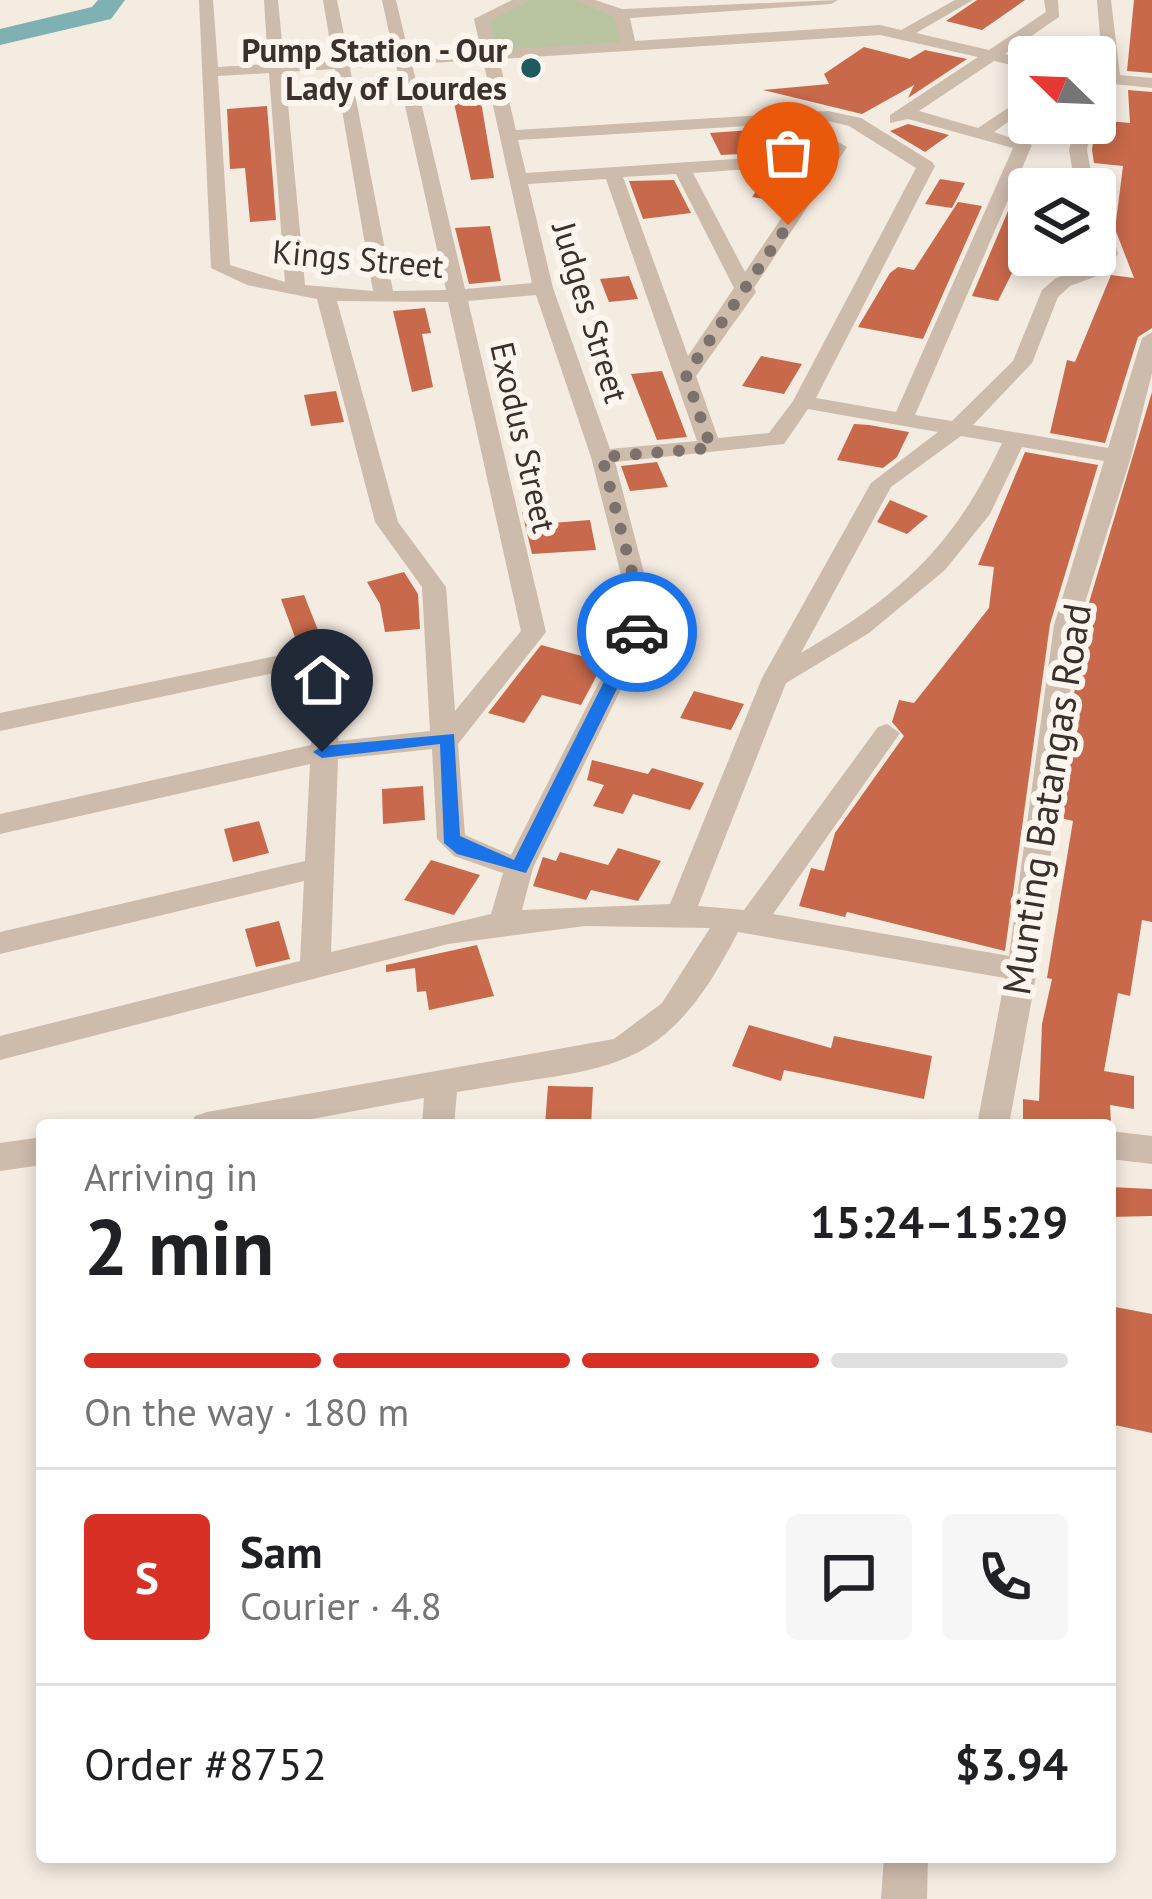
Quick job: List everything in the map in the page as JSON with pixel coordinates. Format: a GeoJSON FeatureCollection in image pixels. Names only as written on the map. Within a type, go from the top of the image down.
{"type":"FeatureCollection","features":[{"type":"Feature","properties":{"kind":"street","name":"Kings Street"},"geometry":{"type":"LineString","coordinates":[[206,0],[219,262],[233,274],[325,292],[384,297],[458,298],[543,288]]}},
{"type":"Feature","properties":{"kind":"street"},"geometry":{"type":"LineString","coordinates":[[271,0],[295,287]]}},
{"type":"Feature","properties":{"kind":"street"},"geometry":{"type":"LineString","coordinates":[[330,0],[384,297]]}},
{"type":"Feature","properties":{"kind":"street","name":"Judges Street"},"geometry":{"type":"LineString","coordinates":[[503,924],[519,868],[644,618],[602,457],[543,288],[494,55],[482,19],[524,0]]}},
{"type":"Feature","properties":{"kind":"street"},"geometry":{"type":"LineString","coordinates":[[581,0],[616,7],[830,0]]}},
{"type":"Feature","properties":{"kind":"street"},"geometry":{"type":"LineString","coordinates":[[907,32],[966,0]]}},
{"type":"Feature","properties":{"kind":"street"},"geometry":{"type":"LineString","coordinates":[[875,133],[1054,14],[1051,0]]}},
{"type":"Feature","properties":{"kind":"street"},"geometry":{"type":"LineString","coordinates":[[1104,0],[1104,36]]}},
{"type":"Feature","properties":{"kind":"street","name":"Exodus Street"},"geometry":{"type":"LineString","coordinates":[[395,6],[534,632],[448,738]]}},
{"type":"Feature","properties":{"kind":"street"},"geometry":{"type":"LineString","coordinates":[[616,7],[629,46]]}},
{"type":"Feature","properties":{"kind":"street"},"geometry":{"type":"LineString","coordinates":[[211,72],[907,32],[1008,59]]}},
{"type":"Feature","properties":{"kind":"street"},"geometry":{"type":"LineString","coordinates":[[1116,79],[1152,83]]}},
{"type":"Feature","properties":{"kind":"street"},"geometry":{"type":"LineString","coordinates":[[903,419],[1023,145],[906,113]]}},
{"type":"Feature","properties":{"kind":"street"},"geometry":{"type":"LineString","coordinates":[[983,132],[1008,114]]}},
{"type":"Feature","properties":{"kind":"street"},"geometry":{"type":"LineString","coordinates":[[510,135],[802,115],[855,122],[926,166],[803,402],[767,443],[602,457]]}},
{"type":"Feature","properties":{"kind":"street"},"geometry":{"type":"LineString","coordinates":[[686,375],[746,292],[855,122]]}},
{"type":"Feature","properties":{"kind":"street"},"geometry":{"type":"LineString","coordinates":[[521,178],[831,158]]}},
{"type":"Feature","properties":{"kind":"street"},"geometry":{"type":"LineString","coordinates":[[682,168],[746,292]]}},
{"type":"Feature","properties":{"kind":"street"},"geometry":{"type":"LineString","coordinates":[[614,172],[711,448]]}},
{"type":"Feature","properties":{"kind":"street"},"geometry":{"type":"LineString","coordinates":[[680,915],[776,678],[882,483],[958,428],[1022,363],[1049,294],[1079,276]]}},
{"type":"Feature","properties":{"kind":"street"},"geometry":{"type":"LineString","coordinates":[[325,292],[387,522],[434,587],[448,738],[451,838],[464,849],[519,868]]}},
{"type":"Feature","properties":{"kind":"street","name":"Munting Batangas Road"},"geometry":{"type":"LineString","coordinates":[[994,1119],[1022,970],[1066,626],[1147,376],[1152,338]]}},
{"type":"Feature","properties":{"kind":"street"},"geometry":{"type":"LineString","coordinates":[[803,402],[1120,457]]}},
{"type":"Feature","properties":{"kind":"street"},"geometry":{"type":"LineString","coordinates":[[776,678],[838,645],[922,579],[978,514],[1016,438]]}},
{"type":"Feature","properties":{"kind":"street"},"geometry":{"type":"LineString","coordinates":[[0,722],[310,657],[328,667],[315,969]]}},
{"type":"Feature","properties":{"kind":"street"},"geometry":{"type":"LineString","coordinates":[[241,1119],[621,1050],[641,1040],[688,999],[739,923],[887,733]]}},
{"type":"Feature","properties":{"kind":"street"},"geometry":{"type":"LineString","coordinates":[[0,824],[322,752],[448,738]]}},
{"type":"Feature","properties":{"kind":"street"},"geometry":{"type":"LineString","coordinates":[[0,943],[322,867]]}},
{"type":"Feature","properties":{"kind":"street"},"geometry":{"type":"LineString","coordinates":[[0,1048],[315,969],[397,940],[581,916],[680,915],[1022,970]]}},
{"type":"Feature","properties":{"kind":"street"},"geometry":{"type":"LineString","coordinates":[[439,1119],[442,1084]]}},
{"type":"Feature","properties":{"kind":"street"},"geometry":{"type":"LineString","coordinates":[[1116,1146],[1152,1150]]}},
{"type":"Feature","properties":{"kind":"street"},"geometry":{"type":"LineString","coordinates":[[0,1157],[36,1151]]}},
{"type":"Feature","properties":{"kind":"street"},"geometry":{"type":"LineString","coordinates":[[904,1899],[906,1863]]}},
{"type":"Feature","properties":{"kind":"green space"},"geometry":{"type":"Polygon","coordinates":[[[526,0],[577,0],[616,14],[628,43],[493,52],[484,19],[526,0]]]}},
{"type":"Feature","properties":{"kind":"building"},"geometry":{"type":"Polygon","coordinates":[[[977,0],[1025,0],[982,30],[946,21],[977,0]]]}},
{"type":"Feature","properties":{"kind":"building"},"geometry":{"type":"Polygon","coordinates":[[[1134,0],[1152,0],[1152,73],[1127,71],[1134,0]]]}},
{"type":"Feature","properties":{"kind":"building"},"geometry":{"type":"Polygon","coordinates":[[[864,47],[910,59],[925,50],[967,59],[908,98],[914,85],[862,114],[763,90],[829,84],[824,74],[864,47]]]}},
{"type":"Feature","properties":{"kind":"building"},"geometry":{"type":"Polygon","coordinates":[[[1128,90],[1152,92],[1152,328],[1138,337],[1105,443],[1050,433],[1067,360],[1075,362],[1111,276],[1134,278],[1116,232],[1123,166],[1094,163],[1092,150],[1093,144],[1116,144],[1116,122],[1130,123],[1128,90]]]}},
{"type":"Feature","properties":{"kind":"building"},"geometry":{"type":"Polygon","coordinates":[[[480,96],[494,178],[471,180],[454,103],[480,96]]]}},
{"type":"Feature","properties":{"kind":"building"},"geometry":{"type":"Polygon","coordinates":[[[267,106],[276,220],[250,222],[245,168],[230,169],[227,109],[267,106]]]}},
{"type":"Feature","properties":{"kind":"building"},"geometry":{"type":"Polygon","coordinates":[[[908,124],[949,135],[925,152],[890,131],[908,124]]]}},
{"type":"Feature","properties":{"kind":"building"},"geometry":{"type":"Polygon","coordinates":[[[764,129],[776,152],[721,155],[710,133],[764,129]]]}},
{"type":"Feature","properties":{"kind":"building"},"geometry":{"type":"Polygon","coordinates":[[[787,171],[795,185],[782,202],[752,197],[770,172],[787,171]]]}},
{"type":"Feature","properties":{"kind":"building"},"geometry":{"type":"Polygon","coordinates":[[[940,179],[965,183],[952,208],[925,204],[940,179]]]}},
{"type":"Feature","properties":{"kind":"building"},"geometry":{"type":"Polygon","coordinates":[[[674,180],[691,213],[643,219],[629,181],[674,180]]]}},
{"type":"Feature","properties":{"kind":"building"},"geometry":{"type":"Polygon","coordinates":[[[958,202],[982,206],[923,339],[858,327],[890,273],[898,267],[914,270],[958,202]]]}},
{"type":"Feature","properties":{"kind":"building"},"geometry":{"type":"Polygon","coordinates":[[[1008,211],[1010,276],[998,301],[972,296],[1008,211]]]}},
{"type":"Feature","properties":{"kind":"building"},"geometry":{"type":"Polygon","coordinates":[[[490,226],[501,281],[469,284],[455,228],[490,226]]]}},
{"type":"Feature","properties":{"kind":"building"},"geometry":{"type":"Polygon","coordinates":[[[629,276],[638,299],[609,302],[600,279],[629,276]]]}},
{"type":"Feature","properties":{"kind":"building"},"geometry":{"type":"Polygon","coordinates":[[[425,308],[431,333],[422,334],[433,387],[412,392],[393,311],[425,308]]]}},
{"type":"Feature","properties":{"kind":"building"},"geometry":{"type":"Polygon","coordinates":[[[761,356],[802,364],[784,394],[742,386],[761,356]]]}},
{"type":"Feature","properties":{"kind":"building"},"geometry":{"type":"Polygon","coordinates":[[[662,371],[687,437],[657,440],[631,374],[662,371]]]}},
{"type":"Feature","properties":{"kind":"building"},"geometry":{"type":"Polygon","coordinates":[[[336,391],[344,422],[311,426],[304,395],[336,391]]]}},
{"type":"Feature","properties":{"kind":"building"},"geometry":{"type":"Polygon","coordinates":[[[1152,392],[1152,922],[1142,920],[1130,996],[1118,993],[1104,1071],[1134,1076],[1134,1109],[1110,1105],[1111,1119],[1023,1119],[1023,1099],[1039,1101],[1042,1024],[1052,979],[1047,978],[1073,821],[1061,818],[1059,825],[1082,626],[1152,392]]]}},
{"type":"Feature","properties":{"kind":"building"},"geometry":{"type":"Polygon","coordinates":[[[854,424],[909,432],[897,457],[883,468],[837,460],[854,424]]]}},
{"type":"Feature","properties":{"kind":"building"},"geometry":{"type":"Polygon","coordinates":[[[1025,452],[1098,465],[1050,624],[1005,951],[847,912],[845,917],[799,906],[811,868],[824,871],[835,833],[904,736],[892,722],[899,700],[914,703],[989,608],[994,567],[978,565],[1025,452]]]}},
{"type":"Feature","properties":{"kind":"building"},"geometry":{"type":"Polygon","coordinates":[[[657,462],[668,487],[630,491],[621,466],[657,462]]]}},
{"type":"Feature","properties":{"kind":"building"},"geometry":{"type":"Polygon","coordinates":[[[890,500],[928,516],[907,534],[877,522],[890,500]]]}},
{"type":"Feature","properties":{"kind":"building"},"geometry":{"type":"Polygon","coordinates":[[[547,509],[552,523],[590,520],[596,550],[532,554],[522,512],[547,509]]]}},
{"type":"Feature","properties":{"kind":"building"},"geometry":{"type":"Polygon","coordinates":[[[404,572],[418,594],[420,629],[385,632],[380,604],[367,582],[404,572]]]}},
{"type":"Feature","properties":{"kind":"building"},"geometry":{"type":"Polygon","coordinates":[[[304,595],[320,635],[296,640],[281,599],[304,595]]]}},
{"type":"Feature","properties":{"kind":"building"},"geometry":{"type":"Polygon","coordinates":[[[541,645],[604,662],[581,705],[542,695],[524,723],[488,713],[541,645]]]}},
{"type":"Feature","properties":{"kind":"building"},"geometry":{"type":"Polygon","coordinates":[[[694,691],[744,704],[731,730],[680,718],[694,691]]]}},
{"type":"Feature","properties":{"kind":"building"},"geometry":{"type":"Polygon","coordinates":[[[592,760],[648,774],[652,768],[704,783],[690,810],[633,794],[623,814],[593,806],[604,785],[587,780],[592,760]]]}},
{"type":"Feature","properties":{"kind":"building"},"geometry":{"type":"Polygon","coordinates":[[[423,786],[425,820],[383,824],[382,789],[423,786]]]}},
{"type":"Feature","properties":{"kind":"building"},"geometry":{"type":"Polygon","coordinates":[[[259,821],[269,853],[233,862],[224,829],[259,821]]]}},
{"type":"Feature","properties":{"kind":"building"},"geometry":{"type":"Polygon","coordinates":[[[618,848],[661,861],[638,901],[591,890],[586,900],[533,886],[543,857],[556,861],[560,852],[608,865],[618,848]]]}},
{"type":"Feature","properties":{"kind":"building"},"geometry":{"type":"Polygon","coordinates":[[[431,860],[480,875],[454,915],[404,900],[431,860]]]}},
{"type":"Feature","properties":{"kind":"building"},"geometry":{"type":"Polygon","coordinates":[[[279,921],[290,959],[256,967],[245,929],[279,921]]]}},
{"type":"Feature","properties":{"kind":"building"},"geometry":{"type":"Polygon","coordinates":[[[477,945],[494,996],[429,1010],[426,991],[417,992],[415,968],[386,972],[386,965],[477,945]]]}},
{"type":"Feature","properties":{"kind":"building"},"geometry":{"type":"Polygon","coordinates":[[[749,1025],[831,1048],[834,1036],[932,1056],[924,1099],[784,1070],[781,1081],[732,1066],[749,1025]]]}},
{"type":"Feature","properties":{"kind":"building"},"geometry":{"type":"Polygon","coordinates":[[[548,1086],[593,1087],[591,1119],[545,1119],[548,1086]]]}},
{"type":"Feature","properties":{"kind":"building"},"geometry":{"type":"Polygon","coordinates":[[[1116,1187],[1152,1189],[1152,1216],[1116,1217],[1116,1187]]]}},
{"type":"Feature","properties":{"kind":"building"},"geometry":{"type":"Polygon","coordinates":[[[1116,1307],[1152,1314],[1152,1433],[1116,1425],[1116,1307]]]}},
{"type":"Feature","properties":{"kind":"waterway"},"geometry":{"type":"LineString","coordinates":[[0,37],[101,13],[112,0]]}},
{"type":"Feature","properties":{"kind":"way so far"},"geometry":{"type":"LineString","coordinates":[[637,632],[644,618],[602,457],[711,448],[686,375],[788,225]]}},
{"type":"Feature","properties":{"kind":"place","name":"Pump Station - Our Lady of Lourdes"},"geometry":{"type":"Point","coordinates":[531,68]}},
{"type":"Feature","properties":{"kind":"route"},"geometry":{"type":"LineString","coordinates":[[322,752],[448,738],[446,823],[451,838],[464,849],[519,868],[637,632]]}}]}
